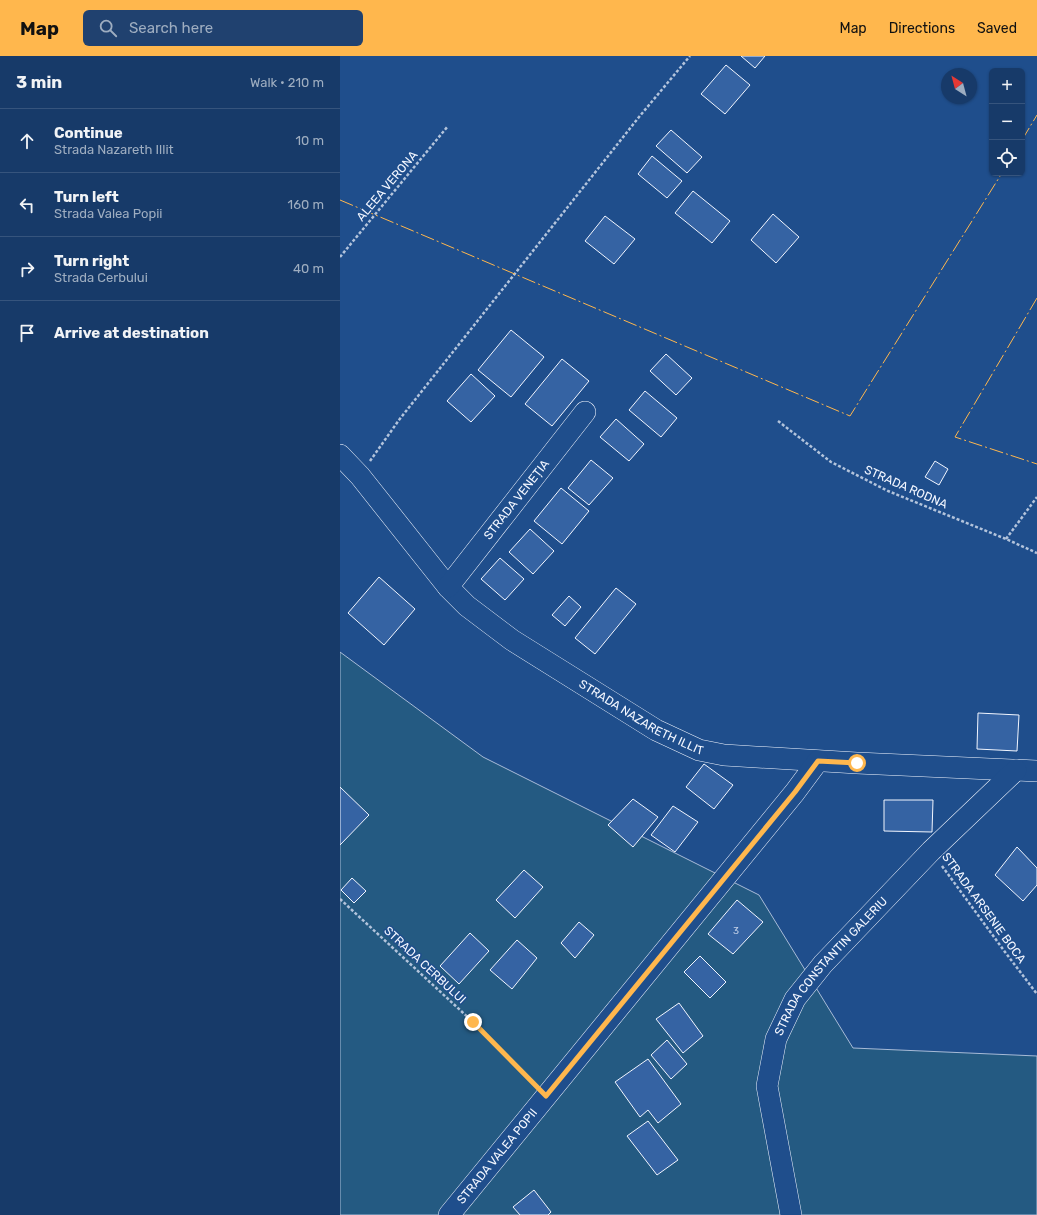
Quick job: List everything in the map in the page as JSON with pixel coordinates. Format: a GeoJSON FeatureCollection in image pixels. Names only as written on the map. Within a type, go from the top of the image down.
{"type":"FeatureCollection","features":[{"type":"Feature","properties":{"kind":"street","name":"STRADA VENEȚIA"},"geometry":{"type":"LineString","coordinates":[[448,587],[585,412]]}},
{"type":"Feature","properties":{"kind":"street","name":"STRADA NAZARETH ILLIT"},"geometry":{"type":"LineString","coordinates":[[340,454],[360,476],[448,587],[467,606],[512,640],[656,730],[699,750],[724,755],[818,761],[1037,771]]}},
{"type":"Feature","properties":{"kind":"street","name":"STRADA VALEA POPII"},"geometry":{"type":"LineString","coordinates":[[449,1215],[790,798],[818,761]]}},
{"type":"Feature","properties":{"kind":"street","name":"STRADA CONSTANTIN GALERIU"},"geometry":{"type":"LineString","coordinates":[[791,1215],[768,1086],[776,1038],[795,999],[823,964],[932,852],[1016,770]]}},
{"type":"Feature","properties":{"kind":"path"},"geometry":{"type":"LineString","coordinates":[[360,476],[399,420],[639,117],[690,56]]}},
{"type":"Feature","properties":{"kind":"path","name":"ALEEA VERONA"},"geometry":{"type":"LineString","coordinates":[[340,257],[448,126]]}},
{"type":"Feature","properties":{"kind":"path","name":"STRADA RODNA"},"geometry":{"type":"LineString","coordinates":[[778,420],[831,462],[888,491],[1037,553]]}},
{"type":"Feature","properties":{"kind":"path"},"geometry":{"type":"LineString","coordinates":[[1006,539],[1037,496]]}},
{"type":"Feature","properties":{"kind":"path","name":"STRADA ARSENIE BOCA"},"geometry":{"type":"LineString","coordinates":[[932,852],[1037,994]]}},
{"type":"Feature","properties":{"kind":"path","name":"STRADA CERBULUI"},"geometry":{"type":"LineString","coordinates":[[340,899],[473,1022],[546,1096]]}},
{"type":"Feature","properties":{"kind":"shaded area"},"geometry":{"type":"Polygon","coordinates":[[[340,652],[483,757],[759,895],[853,1048],[1037,1056],[1037,1215],[340,1215],[340,652]]]}},
{"type":"Feature","properties":{"kind":"building"},"geometry":{"type":"Polygon","coordinates":[[[741,56],[765,56],[755,68],[741,56]]]}},
{"type":"Feature","properties":{"kind":"building"},"geometry":{"type":"Polygon","coordinates":[[[726,65],[750,85],[725,114],[701,94],[726,65]]]}},
{"type":"Feature","properties":{"kind":"building"},"geometry":{"type":"Polygon","coordinates":[[[671,130],[702,157],[687,173],[656,146],[671,130]]]}},
{"type":"Feature","properties":{"kind":"building"},"geometry":{"type":"Polygon","coordinates":[[[652,156],[682,181],[667,198],[638,174],[652,156]]]}},
{"type":"Feature","properties":{"kind":"building"},"geometry":{"type":"Polygon","coordinates":[[[693,191],[730,221],[712,243],[675,213],[693,191]]]}},
{"type":"Feature","properties":{"kind":"building"},"geometry":{"type":"Polygon","coordinates":[[[773,214],[799,237],[776,263],[751,240],[773,214]]]}},
{"type":"Feature","properties":{"kind":"building"},"geometry":{"type":"Polygon","coordinates":[[[605,216],[635,239],[614,264],[585,241],[605,216]]]}},
{"type":"Feature","properties":{"kind":"building"},"geometry":{"type":"Polygon","coordinates":[[[511,330],[544,357],[511,397],[478,370],[511,330]]]}},
{"type":"Feature","properties":{"kind":"building"},"geometry":{"type":"Polygon","coordinates":[[[666,354],[692,378],[676,395],[650,371],[666,354]]]}},
{"type":"Feature","properties":{"kind":"building"},"geometry":{"type":"Polygon","coordinates":[[[562,359],[589,381],[552,426],[525,404],[562,359]]]}},
{"type":"Feature","properties":{"kind":"building"},"geometry":{"type":"Polygon","coordinates":[[[471,374],[495,396],[471,422],[447,401],[471,374]]]}},
{"type":"Feature","properties":{"kind":"building"},"geometry":{"type":"Polygon","coordinates":[[[645,391],[677,418],[661,437],[629,410],[645,391]]]}},
{"type":"Feature","properties":{"kind":"building"},"geometry":{"type":"Polygon","coordinates":[[[616,419],[644,444],[629,461],[600,437],[616,419]]]}},
{"type":"Feature","properties":{"kind":"building"},"geometry":{"type":"Polygon","coordinates":[[[591,460],[613,478],[589,505],[568,488],[591,460]]]}},
{"type":"Feature","properties":{"kind":"building"},"geometry":{"type":"Polygon","coordinates":[[[935,461],[948,469],[939,485],[925,477],[935,461]]]}},
{"type":"Feature","properties":{"kind":"building"},"geometry":{"type":"Polygon","coordinates":[[[561,488],[589,511],[562,544],[534,521],[561,488]]]}},
{"type":"Feature","properties":{"kind":"building"},"geometry":{"type":"Polygon","coordinates":[[[530,529],[554,551],[533,574],[509,552],[530,529]]]}},
{"type":"Feature","properties":{"kind":"building"},"geometry":{"type":"Polygon","coordinates":[[[500,558],[524,579],[505,600],[481,579],[500,558]]]}},
{"type":"Feature","properties":{"kind":"building"},"geometry":{"type":"Polygon","coordinates":[[[379,577],[415,609],[384,645],[348,613],[379,577]]]}},
{"type":"Feature","properties":{"kind":"building"},"geometry":{"type":"Polygon","coordinates":[[[616,588],[636,604],[595,654],[575,638],[616,588]]]}},
{"type":"Feature","properties":{"kind":"building"},"geometry":{"type":"Polygon","coordinates":[[[569,596],[581,607],[565,626],[552,615],[569,596]]]}},
{"type":"Feature","properties":{"kind":"building"},"geometry":{"type":"Polygon","coordinates":[[[978,713],[1019,715],[1017,751],[977,749],[978,713]]]}},
{"type":"Feature","properties":{"kind":"building"},"geometry":{"type":"Polygon","coordinates":[[[704,764],[733,785],[714,809],[686,787],[704,764]]]}},
{"type":"Feature","properties":{"kind":"building"},"geometry":{"type":"Polygon","coordinates":[[[340,787],[369,815],[340,845],[340,787]]]}},
{"type":"Feature","properties":{"kind":"building"},"geometry":{"type":"Polygon","coordinates":[[[633,799],[658,817],[633,847],[608,825],[633,799]]]}},
{"type":"Feature","properties":{"kind":"building"},"geometry":{"type":"Polygon","coordinates":[[[884,800],[933,800],[932,832],[884,831],[884,800]]]}},
{"type":"Feature","properties":{"kind":"building"},"geometry":{"type":"Polygon","coordinates":[[[673,806],[698,822],[675,852],[651,835],[673,806]]]}},
{"type":"Feature","properties":{"kind":"building"},"geometry":{"type":"Polygon","coordinates":[[[1017,847],[1037,868],[1037,885],[1023,901],[995,875],[1017,847]]]}},
{"type":"Feature","properties":{"kind":"building"},"geometry":{"type":"Polygon","coordinates":[[[524,870],[543,887],[515,918],[496,900],[524,870]]]}},
{"type":"Feature","properties":{"kind":"building"},"geometry":{"type":"Polygon","coordinates":[[[352,878],[366,891],[354,903],[341,890],[352,878]]]}},
{"type":"Feature","properties":{"kind":"building"},"geometry":{"type":"Polygon","coordinates":[[[737,900],[763,922],[733,954],[708,934],[737,900]]]}},
{"type":"Feature","properties":{"kind":"building"},"geometry":{"type":"Polygon","coordinates":[[[579,922],[594,935],[575,958],[561,943],[579,922]]]}},
{"type":"Feature","properties":{"kind":"building"},"geometry":{"type":"Polygon","coordinates":[[[470,933],[489,951],[459,984],[440,966],[470,933]]]}},
{"type":"Feature","properties":{"kind":"building"},"geometry":{"type":"Polygon","coordinates":[[[517,940],[537,958],[512,989],[490,970],[517,940]]]}},
{"type":"Feature","properties":{"kind":"building"},"geometry":{"type":"Polygon","coordinates":[[[700,956],[726,982],[710,998],[684,972],[700,956]]]}},
{"type":"Feature","properties":{"kind":"building"},"geometry":{"type":"Polygon","coordinates":[[[679,1003],[703,1036],[683,1053],[656,1019],[679,1003]]]}},
{"type":"Feature","properties":{"kind":"building"},"geometry":{"type":"Polygon","coordinates":[[[667,1040],[687,1064],[671,1079],[651,1055],[667,1040]]]}},
{"type":"Feature","properties":{"kind":"building"},"geometry":{"type":"Polygon","coordinates":[[[648,1059],[681,1104],[658,1123],[648,1110],[640,1117],[615,1082],[648,1059]]]}},
{"type":"Feature","properties":{"kind":"building"},"geometry":{"type":"Polygon","coordinates":[[[648,1121],[678,1160],[657,1175],[627,1136],[648,1121]]]}},
{"type":"Feature","properties":{"kind":"building"},"geometry":{"type":"Polygon","coordinates":[[[534,1190],[551,1212],[548,1215],[520,1215],[513,1207],[534,1190]]]}},
{"type":"Feature","properties":{"kind":"power"},"geometry":{"type":"LineString","coordinates":[[1025,135],[1037,115]]}},
{"type":"Feature","properties":{"kind":"power"},"geometry":{"type":"LineString","coordinates":[[340,200],[850,416],[1000,176]]}},
{"type":"Feature","properties":{"kind":"power"},"geometry":{"type":"LineString","coordinates":[[1037,298],[955,437],[1037,464]]}},
{"type":"Feature","properties":{"kind":"route"},"geometry":{"type":"LineString","coordinates":[[473,1022],[546,1096],[795,792],[818,761],[857,763]]}}]}
